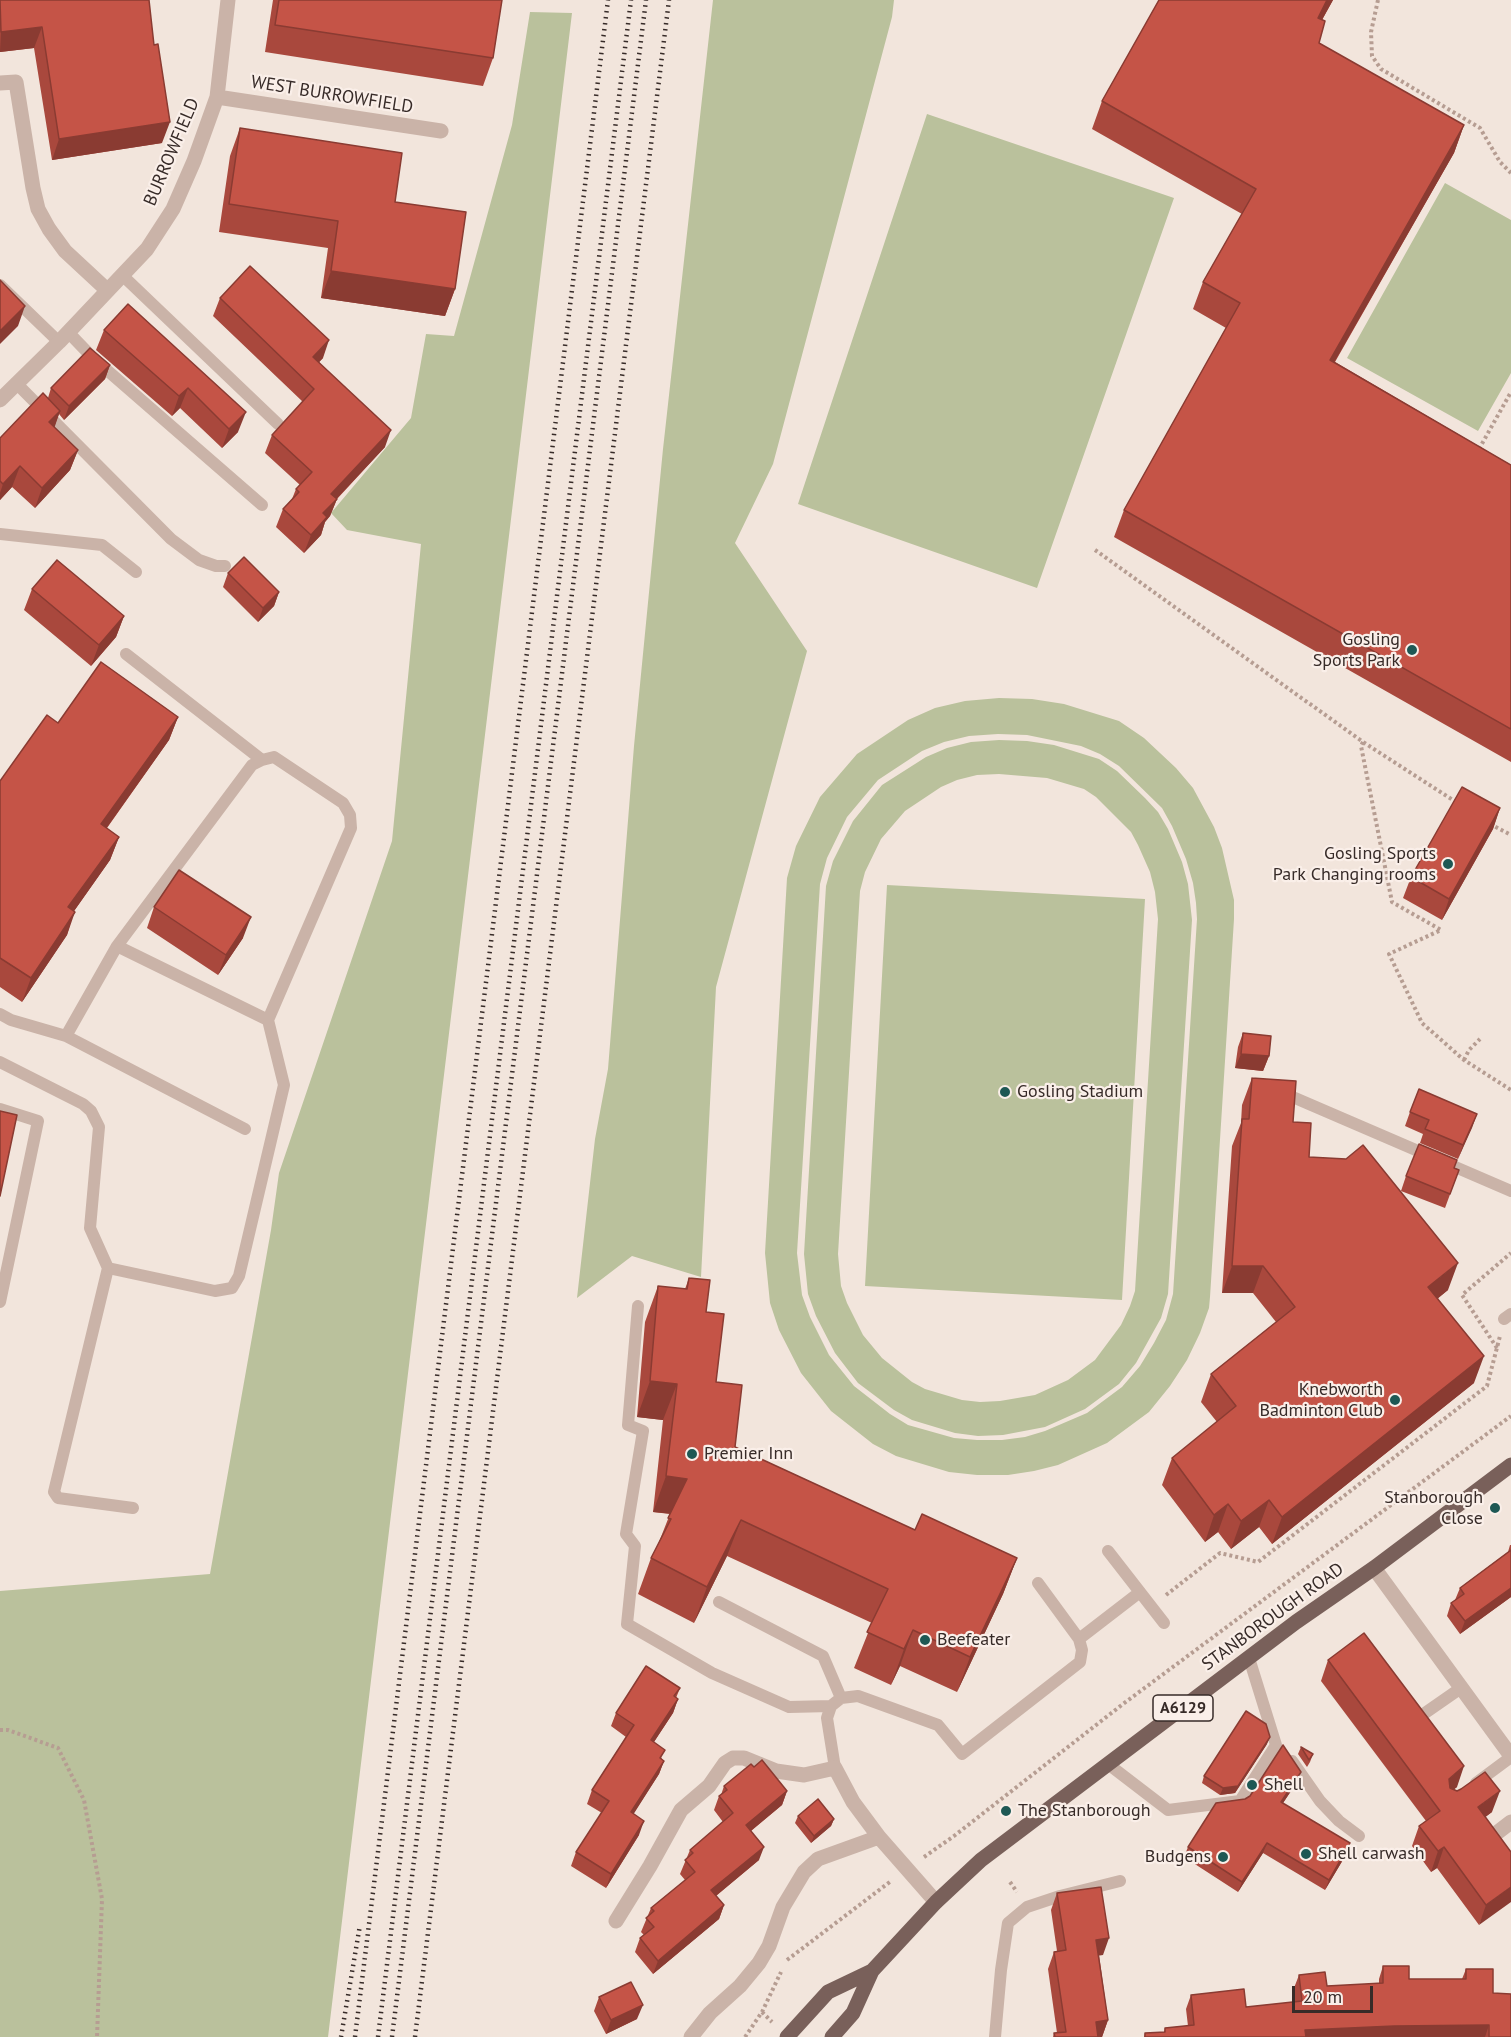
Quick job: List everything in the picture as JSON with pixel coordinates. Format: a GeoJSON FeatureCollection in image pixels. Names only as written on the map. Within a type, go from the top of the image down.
{"type":"FeatureCollection","features":[{"type":"Feature","properties":{"kind":"main road","name":"STANBOROUGH ROAD"},"geometry":{"type":"LineString","coordinates":[[832,2037],[854,2013],[872,1971],[936,1902],[981,1860],[1249,1658],[1511,1465]]}},
{"type":"Feature","properties":{"kind":"main road","name":"STANBOROUGH ROAD"},"geometry":{"type":"LineString","coordinates":[[787,2037],[828,1992],[872,1971]]}},
{"type":"Feature","properties":{"kind":"street","name":"BURROWFIELD"},"geometry":{"type":"LineString","coordinates":[[0,400],[147,249],[173,209],[194,161],[217,97],[228,0]]}},
{"type":"Feature","properties":{"kind":"street"},"geometry":{"type":"LineString","coordinates":[[0,83],[16,82],[38,209],[64,251],[107,290]]}},
{"type":"Feature","properties":{"kind":"street","name":"WEST BURROWFIELD"},"geometry":{"type":"LineString","coordinates":[[217,97],[441,131]]}},
{"type":"Feature","properties":{"kind":"street"},"geometry":{"type":"LineString","coordinates":[[1374,1568],[1511,1757]]}},
{"type":"Feature","properties":{"kind":"street"},"geometry":{"type":"LineString","coordinates":[[616,1920],[650,1866],[681,1810],[709,1786],[725,1763],[733,1758],[744,1758],[776,1771],[804,1775],[835,1768],[853,1802],[879,1837],[936,1902]]}},
{"type":"Feature","properties":{"kind":"street"},"geometry":{"type":"LineString","coordinates":[[1498,1832],[1511,1822]]}},
{"type":"Feature","properties":{"kind":"street"},"geometry":{"type":"LineString","coordinates":[[691,2037],[759,1963],[769,1946],[783,1907],[804,1872],[818,1859],[879,1837]]}},
{"type":"Feature","properties":{"kind":"lane"},"geometry":{"type":"LineString","coordinates":[[122,275],[278,424]]}},
{"type":"Feature","properties":{"kind":"lane"},"geometry":{"type":"LineString","coordinates":[[0,285],[63,337],[93,358],[262,505]]}},
{"type":"Feature","properties":{"kind":"lane"},"geometry":{"type":"LineString","coordinates":[[16,383],[171,539],[199,560],[216,566],[225,566]]}},
{"type":"Feature","properties":{"kind":"lane"},"geometry":{"type":"LineString","coordinates":[[0,534],[94,543],[110,551],[136,572]]}},
{"type":"Feature","properties":{"kind":"lane"},"geometry":{"type":"LineString","coordinates":[[126,654],[262,759]]}},
{"type":"Feature","properties":{"kind":"lane"},"geometry":{"type":"LineString","coordinates":[[66,1036],[117,946],[252,765],[262,759],[274,757],[343,803],[350,815],[351,828],[268,1020],[284,1085],[239,1276],[232,1288],[215,1291],[108,1268]]}},
{"type":"Feature","properties":{"kind":"lane"},"geometry":{"type":"LineString","coordinates":[[117,946],[268,1020]]}},
{"type":"Feature","properties":{"kind":"lane"},"geometry":{"type":"LineString","coordinates":[[0,1014],[11,1020],[66,1036],[245,1129]]}},
{"type":"Feature","properties":{"kind":"lane"},"geometry":{"type":"LineString","coordinates":[[0,1062],[82,1104],[91,1111],[99,1127],[90,1228],[108,1268],[54,1492],[58,1498],[133,1508]]}},
{"type":"Feature","properties":{"kind":"lane"},"geometry":{"type":"LineString","coordinates":[[1264,1095],[1296,1098],[1511,1191]]}},
{"type":"Feature","properties":{"kind":"lane"},"geometry":{"type":"LineString","coordinates":[[0,1108],[38,1121],[0,1302]]}},
{"type":"Feature","properties":{"kind":"lane"},"geometry":{"type":"LineString","coordinates":[[638,1306],[628,1425],[642,1431],[626,1534],[636,1546],[627,1624],[712,1673],[789,1707],[836,1702],[858,1696],[938,1725],[962,1754],[1080,1662],[1082,1650],[1079,1638],[1038,1583]]}},
{"type":"Feature","properties":{"kind":"lane"},"geometry":{"type":"LineString","coordinates":[[1108,1551],[1164,1623]]}},
{"type":"Feature","properties":{"kind":"lane"},"geometry":{"type":"LineString","coordinates":[[1079,1638],[1140,1592]]}},
{"type":"Feature","properties":{"kind":"lane"},"geometry":{"type":"LineString","coordinates":[[719,1602],[823,1656],[836,1702],[826,1718],[835,1768]]}},
{"type":"Feature","properties":{"kind":"lane"},"geometry":{"type":"LineString","coordinates":[[1108,1764],[1168,1810],[1240,1801],[1276,1745],[1249,1658]]}},
{"type":"Feature","properties":{"kind":"lane"},"geometry":{"type":"LineString","coordinates":[[1425,1713],[1461,1688]]}},
{"type":"Feature","properties":{"kind":"lane"},"geometry":{"type":"LineString","coordinates":[[1270,1727],[1320,1801],[1339,1821],[1359,1836]]}},
{"type":"Feature","properties":{"kind":"lane"},"geometry":{"type":"LineString","coordinates":[[1466,1790],[1511,1757]]}},
{"type":"Feature","properties":{"kind":"lane"},"geometry":{"type":"LineString","coordinates":[[995,2037],[1008,1923],[1027,1907],[1120,1881]]}},
{"type":"Feature","properties":{"kind":"path"},"geometry":{"type":"LineString","coordinates":[[1377,0],[1371,32],[1372,57],[1381,69],[1480,128],[1500,162],[1511,173]]}},
{"type":"Feature","properties":{"kind":"path"},"geometry":{"type":"LineString","coordinates":[[1477,451],[1511,392]]}},
{"type":"Feature","properties":{"kind":"path"},"geometry":{"type":"LineString","coordinates":[[1095,550],[1363,742],[1462,806]]}},
{"type":"Feature","properties":{"kind":"path"},"geometry":{"type":"LineString","coordinates":[[1363,742],[1360,746],[1392,902],[1440,930],[1389,954],[1422,1023],[1464,1060],[1511,1090]]}},
{"type":"Feature","properties":{"kind":"path"},"geometry":{"type":"LineString","coordinates":[[1482,819],[1511,835]]}},
{"type":"Feature","properties":{"kind":"path"},"geometry":{"type":"LineString","coordinates":[[1464,1060],[1468,1050],[1480,1039]]}},
{"type":"Feature","properties":{"kind":"path"},"geometry":{"type":"LineString","coordinates":[[1497,1349],[1462,1294],[1511,1253]]}},
{"type":"Feature","properties":{"kind":"path"},"geometry":{"type":"LineString","coordinates":[[1151,1606],[1220,1553],[1258,1562],[1487,1386],[1508,1317]]}},
{"type":"Feature","properties":{"kind":"path"},"geometry":{"type":"LineString","coordinates":[[954,1836],[1123,1704],[1511,1416]]}},
{"type":"Feature","properties":{"kind":"path"},"geometry":{"type":"LineString","coordinates":[[0,1730],[8,1730],[58,1748],[84,1800],[102,1899],[97,2037]]}},
{"type":"Feature","properties":{"kind":"path"},"geometry":{"type":"LineString","coordinates":[[786,1960],[881,1889]]}},
{"type":"Feature","properties":{"kind":"path"},"geometry":{"type":"LineString","coordinates":[[745,2037],[762,2012],[782,1971]]}},
{"type":"Feature","properties":{"kind":"green space"},"geometry":{"type":"Polygon","coordinates":[[[713,0],[894,0],[892,17],[773,464],[735,543],[807,651],[716,987],[701,1277],[632,1256],[577,1298],[595,1139],[608,1069],[634,746],[663,449],[713,0]]]}},
{"type":"Feature","properties":{"kind":"green space"},"geometry":{"type":"Polygon","coordinates":[[[530,12],[572,13],[328,2037],[0,2037],[0,1591],[210,1574],[279,1173],[392,841],[421,544],[347,530],[331,513],[411,418],[426,334],[454,336],[512,125],[530,12]]]}},
{"type":"Feature","properties":{"kind":"green space"},"geometry":{"type":"Polygon","coordinates":[[[927,114],[1174,198],[1037,588],[798,504],[927,114]]]}},
{"type":"Feature","properties":{"kind":"green space"},"geometry":{"type":"Polygon","coordinates":[[[1445,183],[1511,220],[1511,373],[1478,431],[1347,358],[1445,183]]]}},
{"type":"Feature","properties":{"kind":"green space"},"geometry":{"type":"Polygon","coordinates":[[[999,698],[1032,699],[1064,704],[1119,721],[1144,738],[1176,768],[1193,788],[1214,827],[1222,848],[1234,900],[1210,1297],[1209,1308],[1200,1333],[1187,1360],[1149,1412],[1107,1443],[1058,1465],[1008,1475],[949,1472],[896,1456],[873,1444],[831,1411],[801,1373],[779,1330],[770,1303],[765,1253],[787,878],[796,846],[820,797],[857,754],[908,720],[935,708],[965,701],[999,698]],[[1027,735],[969,736],[944,742],[922,751],[878,780],[847,817],[827,858],[820,884],[797,1253],[802,1295],[829,1355],[854,1386],[908,1425],[954,1438],[1002,1440],[1025,1437],[1087,1413],[1122,1387],[1140,1366],[1166,1320],[1173,1294],[1197,919],[1193,883],[1186,859],[1162,808],[1119,766],[1081,746],[1027,735]]]}},
{"type":"Feature","properties":{"kind":"green space"},"geometry":{"type":"Polygon","coordinates":[[[1027,741],[1054,745],[1099,759],[1117,771],[1158,812],[1168,829],[1182,862],[1188,884],[1192,920],[1168,1294],[1161,1318],[1136,1363],[1119,1384],[1085,1409],[1045,1427],[1003,1435],[978,1436],[955,1433],[912,1420],[894,1410],[858,1383],[835,1353],[816,1316],[808,1294],[804,1254],[826,886],[833,861],[853,821],[882,785],[926,757],[947,748],[971,742],[1027,741]],[[999,774],[977,775],[941,787],[905,811],[881,839],[865,872],[860,891],[838,1254],[841,1286],[863,1335],[882,1358],[912,1382],[925,1389],[962,1400],[1000,1401],[1035,1395],[1068,1380],[1095,1360],[1121,1325],[1135,1291],[1158,919],[1155,892],[1150,872],[1131,832],[1096,797],[1084,789],[1047,778],[999,774]]]}},
{"type":"Feature","properties":{"kind":"green space","name":"Gosling Stadium"},"geometry":{"type":"Polygon","coordinates":[[[887,885],[1145,899],[1122,1300],[865,1286],[887,885]]]}},
{"type":"Feature","properties":{"kind":"building"},"geometry":{"type":"Polygon","coordinates":[[[0,0],[149,0],[154,45],[158,44],[170,122],[59,139],[42,27],[1,32],[0,0]]]}},
{"type":"Feature","properties":{"kind":"building"},"geometry":{"type":"Polygon","coordinates":[[[279,0],[502,0],[493,58],[275,25],[279,0]]]}},
{"type":"Feature","properties":{"kind":"building"},"geometry":{"type":"Polygon","coordinates":[[[1159,0],[1327,0],[1318,18],[1325,21],[1319,43],[1464,125],[1330,360],[1511,465],[1511,729],[1124,510],[1240,303],[1203,282],[1256,189],[1102,101],[1159,0]]]}},
{"type":"Feature","properties":{"kind":"building"},"geometry":{"type":"Polygon","coordinates":[[[240,128],[402,153],[395,202],[466,212],[455,289],[331,271],[338,221],[229,204],[240,128]]]}},
{"type":"Feature","properties":{"kind":"building"},"geometry":{"type":"Polygon","coordinates":[[[250,266],[329,340],[313,357],[391,430],[331,494],[337,499],[323,513],[327,517],[311,535],[283,509],[299,492],[296,489],[312,472],[272,435],[314,389],[220,298],[250,266]]]}},
{"type":"Feature","properties":{"kind":"building"},"geometry":{"type":"Polygon","coordinates":[[[0,280],[25,306],[0,331],[0,280]]]}},
{"type":"Feature","properties":{"kind":"building"},"geometry":{"type":"Polygon","coordinates":[[[128,304],[246,412],[229,429],[188,388],[179,396],[104,330],[128,304]]]}},
{"type":"Feature","properties":{"kind":"building"},"geometry":{"type":"Polygon","coordinates":[[[90,348],[110,365],[69,406],[51,388],[90,348]]]}},
{"type":"Feature","properties":{"kind":"building"},"geometry":{"type":"Polygon","coordinates":[[[43,393],[60,411],[49,422],[78,450],[42,488],[20,466],[3,484],[0,481],[0,438],[43,393]]]}},
{"type":"Feature","properties":{"kind":"building"},"geometry":{"type":"Polygon","coordinates":[[[244,557],[279,592],[263,608],[228,573],[244,557]]]}},
{"type":"Feature","properties":{"kind":"building"},"geometry":{"type":"Polygon","coordinates":[[[57,560],[124,616],[99,645],[32,589],[57,560]]]}},
{"type":"Feature","properties":{"kind":"building"},"geometry":{"type":"Polygon","coordinates":[[[101,662],[178,717],[101,824],[119,837],[68,907],[75,912],[31,978],[0,958],[0,781],[47,715],[58,723],[101,662]]]}},
{"type":"Feature","properties":{"kind":"building","name":"Gosling Sports Park Changing rooms"},"geometry":{"type":"Polygon","coordinates":[[[1462,787],[1500,808],[1449,899],[1411,877],[1462,787]]]}},
{"type":"Feature","properties":{"kind":"building"},"geometry":{"type":"Polygon","coordinates":[[[179,870],[251,917],[226,955],[154,907],[179,870]]]}},
{"type":"Feature","properties":{"kind":"building"},"geometry":{"type":"Polygon","coordinates":[[[1243,1033],[1271,1036],[1269,1056],[1241,1054],[1243,1033]]]}},
{"type":"Feature","properties":{"kind":"building"},"geometry":{"type":"Polygon","coordinates":[[[1252,1078],[1296,1081],[1293,1122],[1311,1123],[1309,1157],[1346,1159],[1363,1145],[1458,1263],[1428,1287],[1484,1356],[1282,1517],[1269,1500],[1241,1521],[1228,1504],[1214,1515],[1172,1458],[1236,1406],[1211,1374],[1295,1307],[1263,1266],[1232,1266],[1242,1119],[1249,1119],[1252,1078]]]}},
{"type":"Feature","properties":{"kind":"building"},"geometry":{"type":"Polygon","coordinates":[[[1419,1089],[1477,1114],[1463,1145],[1425,1129],[1429,1120],[1410,1112],[1419,1089]]]}},
{"type":"Feature","properties":{"kind":"building"},"geometry":{"type":"Polygon","coordinates":[[[0,1111],[17,1115],[0,1196],[0,1111]]]}},
{"type":"Feature","properties":{"kind":"building"},"geometry":{"type":"Polygon","coordinates":[[[1419,1144],[1457,1160],[1454,1168],[1459,1170],[1450,1194],[1406,1176],[1419,1144]]]}},
{"type":"Feature","properties":{"kind":"building"},"geometry":{"type":"Polygon","coordinates":[[[689,1278],[710,1280],[706,1312],[724,1314],[716,1382],[742,1385],[735,1447],[915,1530],[922,1514],[1017,1558],[970,1657],[913,1630],[904,1649],[867,1632],[888,1589],[741,1520],[707,1587],[651,1558],[671,1519],[668,1518],[687,1479],[666,1476],[677,1384],[650,1381],[658,1286],[687,1289],[689,1278]]]}},
{"type":"Feature","properties":{"kind":"building"},"geometry":{"type":"Polygon","coordinates":[[[1511,1550],[1511,1588],[1465,1621],[1451,1603],[1464,1594],[1460,1588],[1511,1550]]]}},
{"type":"Feature","properties":{"kind":"building"},"geometry":{"type":"Polygon","coordinates":[[[1364,1633],[1464,1766],[1449,1779],[1450,1788],[1457,1791],[1485,1772],[1500,1791],[1478,1807],[1511,1852],[1511,1887],[1486,1905],[1444,1847],[1438,1851],[1419,1826],[1440,1811],[1328,1660],[1364,1633]]]}},
{"type":"Feature","properties":{"kind":"building"},"geometry":{"type":"Polygon","coordinates":[[[646,1666],[680,1688],[674,1696],[678,1699],[651,1740],[665,1750],[660,1758],[664,1761],[631,1812],[644,1821],[611,1874],[576,1852],[609,1801],[592,1790],[634,1725],[616,1713],[646,1666]]]}},
{"type":"Feature","properties":{"kind":"building"},"geometry":{"type":"Polygon","coordinates":[[[1246,1711],[1266,1724],[1270,1737],[1238,1786],[1223,1788],[1204,1776],[1246,1711]]]}},
{"type":"Feature","properties":{"kind":"building"},"geometry":{"type":"Polygon","coordinates":[[[1283,1745],[1301,1772],[1281,1802],[1350,1843],[1329,1880],[1267,1843],[1242,1882],[1188,1847],[1216,1803],[1245,1799],[1250,1796],[1283,1745]]]}},
{"type":"Feature","properties":{"kind":"building"},"geometry":{"type":"Polygon","coordinates":[[[1301,1747],[1313,1754],[1309,1760],[1301,1747]]]}},
{"type":"Feature","properties":{"kind":"building"},"geometry":{"type":"Polygon","coordinates":[[[762,1760],[787,1791],[746,1825],[764,1847],[711,1890],[724,1905],[658,1961],[640,1938],[654,1927],[646,1918],[654,1911],[651,1908],[695,1872],[685,1860],[693,1853],[690,1850],[733,1813],[719,1796],[727,1790],[724,1786],[751,1764],[754,1767],[762,1760]]]}},
{"type":"Feature","properties":{"kind":"building"},"geometry":{"type":"Polygon","coordinates":[[[818,1799],[834,1819],[814,1836],[798,1816],[818,1799]]]}},
{"type":"Feature","properties":{"kind":"building"},"geometry":{"type":"Polygon","coordinates":[[[1101,1887],[1109,1938],[1096,1940],[1108,2020],[1096,2022],[1098,2037],[1055,2037],[1054,2033],[1066,2032],[1054,1952],[1066,1950],[1057,1893],[1101,1887]]]}},
{"type":"Feature","properties":{"kind":"building"},"geometry":{"type":"Polygon","coordinates":[[[1383,1966],[1409,1966],[1409,1979],[1466,1979],[1466,1969],[1493,1969],[1493,1993],[1511,1994],[1511,2037],[1489,2037],[1489,2025],[1305,2030],[1306,2037],[1145,2037],[1145,2033],[1165,2032],[1165,2028],[1194,2025],[1191,1995],[1244,1989],[1246,2007],[1302,2001],[1299,1975],[1325,1972],[1327,1986],[1383,1983],[1383,1966]]]}},
{"type":"Feature","properties":{"kind":"building"},"geometry":{"type":"Polygon","coordinates":[[[631,1982],[643,2005],[611,2020],[599,1997],[631,1982]]]}},
{"type":"Feature","properties":{"kind":"railway"},"geometry":{"type":"LineString","coordinates":[[355,2037],[608,0]]}},
{"type":"Feature","properties":{"kind":"railway"},"geometry":{"type":"LineString","coordinates":[[378,2037],[631,0]]}},
{"type":"Feature","properties":{"kind":"railway"},"geometry":{"type":"LineString","coordinates":[[392,2037],[646,0]]}},
{"type":"Feature","properties":{"kind":"railway"},"geometry":{"type":"LineString","coordinates":[[415,2037],[669,0]]}},
{"type":"Feature","properties":{"kind":"railway"},"geometry":{"type":"LineString","coordinates":[[341,2037],[360,1925]]}},
{"type":"Feature","properties":{"kind":"place","name":"Gosling Sports Park"},"geometry":{"type":"Point","coordinates":[1412,650]}},
{"type":"Feature","properties":{"kind":"place","name":"Gosling Sports Park Changing rooms"},"geometry":{"type":"Point","coordinates":[1448,864]}},
{"type":"Feature","properties":{"kind":"place","name":"Gosling Stadium"},"geometry":{"type":"Point","coordinates":[1005,1092]}},
{"type":"Feature","properties":{"kind":"place","name":"Knebworth Badminton Club"},"geometry":{"type":"Point","coordinates":[1395,1400]}},
{"type":"Feature","properties":{"kind":"place","name":"Premier Inn"},"geometry":{"type":"Point","coordinates":[692,1454]}},
{"type":"Feature","properties":{"kind":"place","name":"Stanborough Close"},"geometry":{"type":"Point","coordinates":[1495,1508]}},
{"type":"Feature","properties":{"kind":"place","name":"Beefeater"},"geometry":{"type":"Point","coordinates":[925,1640]}},
{"type":"Feature","properties":{"kind":"place","name":"Shell"},"geometry":{"type":"Point","coordinates":[1252,1785]}},
{"type":"Feature","properties":{"kind":"place","name":"The Stanborough"},"geometry":{"type":"Point","coordinates":[1006,1811]}},
{"type":"Feature","properties":{"kind":"place","name":"Shell carwash"},"geometry":{"type":"Point","coordinates":[1306,1854]}},
{"type":"Feature","properties":{"kind":"place","name":"Budgens"},"geometry":{"type":"Point","coordinates":[1223,1857]}}]}
